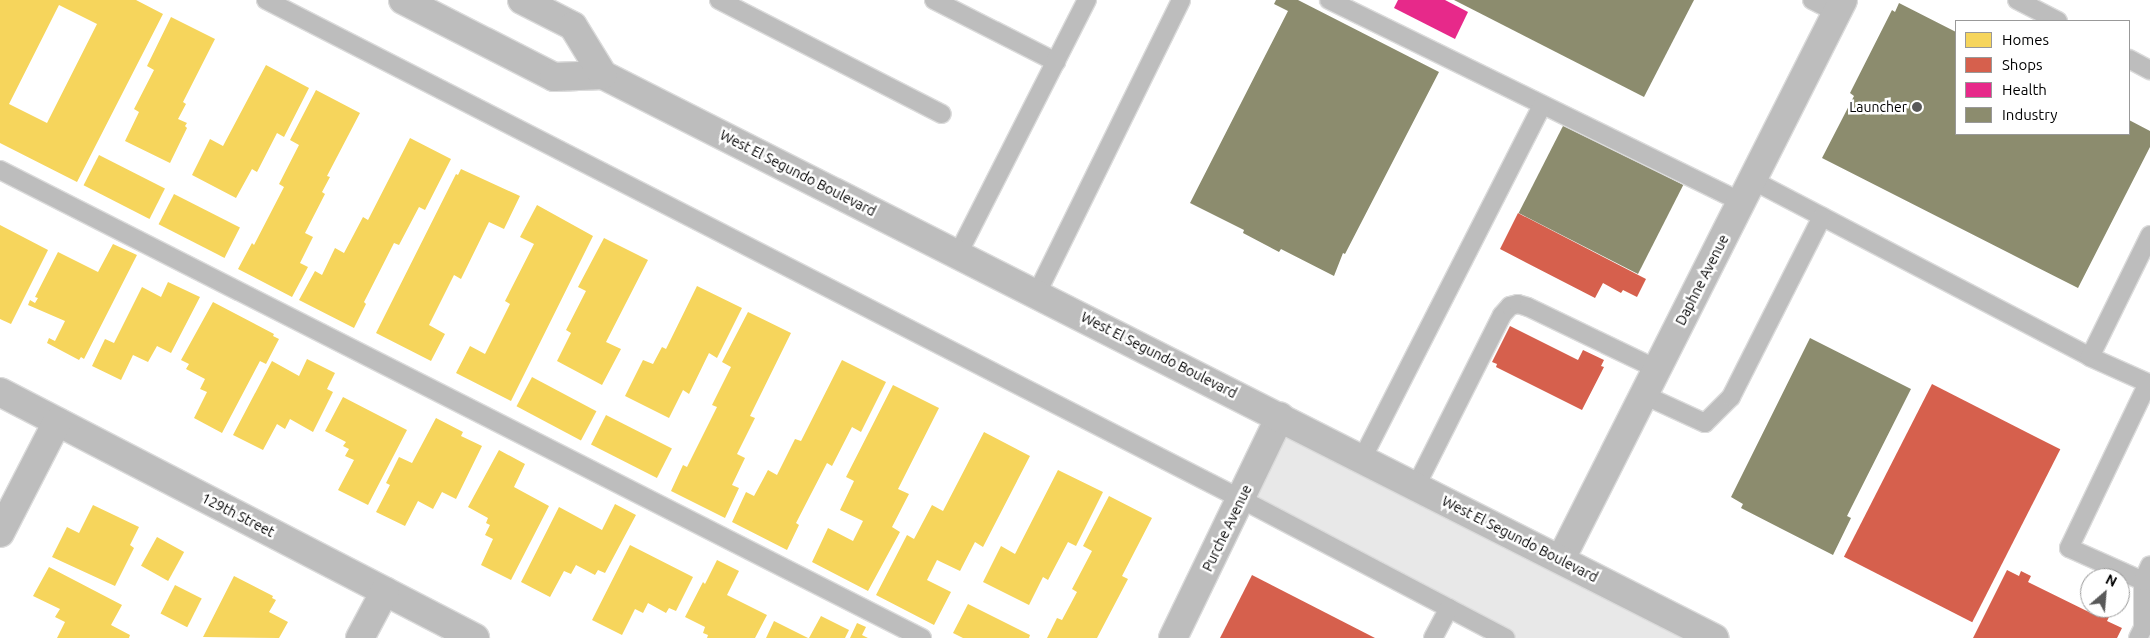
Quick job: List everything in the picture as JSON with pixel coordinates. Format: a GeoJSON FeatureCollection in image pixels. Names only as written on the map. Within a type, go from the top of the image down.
{"type":"FeatureCollection","features":[{"type":"Feature","properties":{"kind":"main road","name":"West El Segundo Boulevard"},"geometry":{"type":"LineString","coordinates":[[403,0],[554,77],[603,75],[1037,293],[1714,638]]}},
{"type":"Feature","properties":{"kind":"main road"},"geometry":{"type":"LineString","coordinates":[[522,0],[574,26],[603,75]]}},
{"type":"Feature","properties":{"kind":"main road","name":"Daphne Avenue"},"geometry":{"type":"LineString","coordinates":[[1561,559],[1840,6]]}},
{"type":"Feature","properties":{"kind":"main road","name":"129th Street"},"geometry":{"type":"LineString","coordinates":[[0,392],[475,638]]}},
{"type":"Feature","properties":{"kind":"main road","name":"Purche Avenue"},"geometry":{"type":"LineString","coordinates":[[1173,638],[1280,417]]}},
{"type":"Feature","properties":{"kind":"main road"},"geometry":{"type":"LineString","coordinates":[[0,533],[57,422]]}},
{"type":"Feature","properties":{"kind":"main road"},"geometry":{"type":"LineString","coordinates":[[360,638],[385,591]]}},
{"type":"Feature","properties":{"kind":"lane"},"geometry":{"type":"LineString","coordinates":[[266,0],[1241,499],[1506,638]]}},
{"type":"Feature","properties":{"kind":"lane"},"geometry":{"type":"LineString","coordinates":[[719,0],[942,114]]}},
{"type":"Feature","properties":{"kind":"lane"},"geometry":{"type":"LineString","coordinates":[[934,0],[1056,62]]}},
{"type":"Feature","properties":{"kind":"lane"},"geometry":{"type":"LineString","coordinates":[[958,254],[1087,0]]}},
{"type":"Feature","properties":{"kind":"lane"},"geometry":{"type":"LineString","coordinates":[[1037,293],[1181,0]]}},
{"type":"Feature","properties":{"kind":"lane"},"geometry":{"type":"LineString","coordinates":[[1329,0],[1542,105],[1746,191],[1822,217],[2090,357],[2149,383],[2069,548],[2146,573],[2143,628],[2138,638]]}},
{"type":"Feature","properties":{"kind":"lane"},"geometry":{"type":"LineString","coordinates":[[1812,0],[1840,6]]}},
{"type":"Feature","properties":{"kind":"lane"},"geometry":{"type":"LineString","coordinates":[[2017,0],[2056,20]]}},
{"type":"Feature","properties":{"kind":"lane"},"geometry":{"type":"LineString","coordinates":[[2130,59],[2150,70]]}},
{"type":"Feature","properties":{"kind":"lane"},"geometry":{"type":"LineString","coordinates":[[1362,459],[1542,105]]}},
{"type":"Feature","properties":{"kind":"lane"},"geometry":{"type":"LineString","coordinates":[[0,170],[922,638]]}},
{"type":"Feature","properties":{"kind":"lane"},"geometry":{"type":"LineString","coordinates":[[1644,395],[1705,423],[1725,404],[1731,397],[1822,217]]}},
{"type":"Feature","properties":{"kind":"lane"},"geometry":{"type":"LineString","coordinates":[[2090,357],[2150,235]]}},
{"type":"Feature","properties":{"kind":"lane"},"geometry":{"type":"LineString","coordinates":[[1416,486],[1502,315],[1510,306],[1518,304],[1528,307],[1657,368]]}},
{"type":"Feature","properties":{"kind":"lane"},"geometry":{"type":"LineString","coordinates":[[1433,638],[1449,608]]}},
{"type":"Feature","properties":{"kind":"shaded area"},"geometry":{"type":"Polygon","coordinates":[[[1280,417],[1714,638],[1507,638],[1241,499],[1280,417]]]}},
{"type":"Feature","properties":{"kind":"building: Homes"},"geometry":{"type":"Polygon","coordinates":[[[0,0],[136,0],[163,14],[77,182],[0,143],[0,0]],[[59,5],[9,104],[47,123],[97,24],[59,5]]]}},
{"type":"Feature","properties":{"kind":"building: Homes"},"geometry":{"type":"Polygon","coordinates":[[[171,17],[215,39],[183,102],[186,104],[178,119],[187,123],[185,126],[187,128],[170,163],[125,141],[139,112],[134,109],[154,70],[147,66],[171,17]]]}},
{"type":"Feature","properties":{"kind":"building: Homes"},"geometry":{"type":"Polygon","coordinates":[[[266,65],[309,88],[284,137],[277,133],[257,172],[252,169],[236,198],[192,175],[210,139],[223,146],[266,65]]]}},
{"type":"Feature","properties":{"kind":"building: Homes"},"geometry":{"type":"Polygon","coordinates":[[[316,90],[360,113],[327,176],[330,177],[322,192],[325,194],[305,233],[313,237],[300,263],[308,267],[292,297],[238,269],[252,243],[254,245],[284,187],[279,184],[299,145],[290,140],[316,90]]]}},
{"type":"Feature","properties":{"kind":"building: Homes"},"geometry":{"type":"Polygon","coordinates":[[[410,138],[451,159],[425,210],[419,207],[399,245],[394,243],[364,302],[366,304],[354,328],[299,300],[315,271],[322,275],[335,248],[344,253],[363,217],[368,220],[410,138]]]}},
{"type":"Feature","properties":{"kind":"building: Homes"},"geometry":{"type":"Polygon","coordinates":[[[99,155],[165,189],[149,219],[84,185],[99,155]]]}},
{"type":"Feature","properties":{"kind":"building: Homes"},"geometry":{"type":"Polygon","coordinates":[[[461,169],[520,196],[504,229],[489,222],[461,279],[454,275],[429,325],[445,334],[431,361],[376,333],[456,174],[458,175],[461,169]]]}},
{"type":"Feature","properties":{"kind":"building: Homes"},"geometry":{"type":"Polygon","coordinates":[[[174,194],[240,228],[224,258],[159,224],[174,194]]]}},
{"type":"Feature","properties":{"kind":"building: Homes"},"geometry":{"type":"Polygon","coordinates":[[[537,205],[593,236],[511,401],[456,373],[470,346],[485,354],[510,304],[505,301],[534,244],[520,237],[537,205]]]}},
{"type":"Feature","properties":{"kind":"building: Homes"},"geometry":{"type":"Polygon","coordinates":[[[0,225],[48,250],[11,324],[0,319],[0,225]]]}},
{"type":"Feature","properties":{"kind":"building: Homes"},"geometry":{"type":"Polygon","coordinates":[[[604,238],[648,260],[606,342],[621,349],[602,385],[557,361],[571,333],[566,330],[586,291],[578,287],[604,238]]]}},
{"type":"Feature","properties":{"kind":"building: Homes"},"geometry":{"type":"Polygon","coordinates":[[[113,244],[137,255],[84,359],[81,357],[79,360],[47,343],[49,338],[55,341],[65,321],[28,305],[30,300],[35,303],[38,298],[35,297],[58,252],[98,272],[113,244]]]}},
{"type":"Feature","properties":{"kind":"building: Homes"},"geometry":{"type":"Polygon","coordinates":[[[168,282],[200,297],[171,353],[157,346],[148,362],[133,355],[121,380],[92,366],[105,339],[114,343],[142,287],[161,297],[168,282]]]}},
{"type":"Feature","properties":{"kind":"building: Homes"},"geometry":{"type":"Polygon","coordinates":[[[697,286],[742,308],[717,358],[709,353],[689,394],[683,390],[669,418],[625,396],[643,360],[653,364],[662,347],[666,349],[697,286]]]}},
{"type":"Feature","properties":{"kind":"building: Homes"},"geometry":{"type":"Polygon","coordinates":[[[213,302],[274,334],[273,336],[279,339],[266,364],[260,361],[222,433],[194,418],[207,392],[200,389],[205,379],[186,369],[189,364],[181,360],[213,302]]]}},
{"type":"Feature","properties":{"kind":"building: Homes"},"geometry":{"type":"Polygon","coordinates":[[[748,312],[791,333],[750,416],[755,418],[737,454],[745,458],[732,485],[739,488],[725,518],[671,491],[683,465],[687,467],[717,407],[712,405],[731,367],[722,362],[748,312]]]}},
{"type":"Feature","properties":{"kind":"building: Homes"},"geometry":{"type":"Polygon","coordinates":[[[307,359],[335,373],[327,389],[333,392],[313,432],[290,419],[285,429],[277,424],[263,450],[233,435],[272,361],[299,376],[307,359]]]}},
{"type":"Feature","properties":{"kind":"building: Homes"},"geometry":{"type":"Polygon","coordinates":[[[842,360],[886,382],[861,432],[852,427],[832,466],[827,463],[796,523],[799,525],[787,550],[732,522],[746,492],[754,496],[768,470],[777,475],[795,439],[801,441],[842,360]]]}},
{"type":"Feature","properties":{"kind":"building: Homes"},"geometry":{"type":"Polygon","coordinates":[[[532,377],[596,411],[581,440],[517,406],[532,377]]]}},
{"type":"Feature","properties":{"kind":"building: Homes"},"geometry":{"type":"Polygon","coordinates":[[[893,385],[939,408],[898,489],[909,494],[892,527],[900,532],[868,591],[812,562],[828,528],[853,541],[863,521],[840,510],[854,481],[846,477],[893,385]]]}},
{"type":"Feature","properties":{"kind":"building: Homes"},"geometry":{"type":"Polygon","coordinates":[[[343,397],[407,430],[368,505],[338,490],[354,460],[345,456],[349,449],[343,446],[346,442],[325,431],[343,397]]]}},
{"type":"Feature","properties":{"kind":"building: Homes"},"geometry":{"type":"Polygon","coordinates":[[[606,415],[672,449],[657,478],[591,444],[606,415]]]}},
{"type":"Feature","properties":{"kind":"building: Homes"},"geometry":{"type":"Polygon","coordinates":[[[436,418],[463,432],[461,436],[482,446],[456,499],[442,492],[433,509],[418,501],[405,526],[376,512],[390,485],[386,483],[399,457],[412,463],[436,418]]]}},
{"type":"Feature","properties":{"kind":"building: Homes"},"geometry":{"type":"Polygon","coordinates":[[[984,432],[1030,456],[983,547],[975,542],[960,571],[937,560],[927,580],[951,592],[934,625],[876,595],[907,535],[914,539],[932,505],[943,511],[984,432]]]}},
{"type":"Feature","properties":{"kind":"building: Homes"},"geometry":{"type":"Polygon","coordinates":[[[499,450],[525,464],[514,487],[549,506],[511,580],[481,565],[493,539],[485,535],[490,525],[486,523],[488,518],[468,507],[499,450]]]}},
{"type":"Feature","properties":{"kind":"building: Homes"},"geometry":{"type":"Polygon","coordinates":[[[1058,470],[1103,492],[1076,546],[1068,542],[1048,580],[1043,577],[1029,605],[983,582],[1001,546],[1015,554],[1058,470]]]}},
{"type":"Feature","properties":{"kind":"building: Homes"},"geometry":{"type":"Polygon","coordinates":[[[1109,496],[1152,518],[1122,576],[1128,579],[1097,638],[1047,638],[1057,618],[1062,620],[1077,592],[1072,589],[1092,551],[1083,546],[1109,496]]]}},
{"type":"Feature","properties":{"kind":"building: Homes"},"geometry":{"type":"Polygon","coordinates":[[[615,504],[636,515],[605,573],[598,570],[595,575],[576,565],[571,574],[564,571],[550,597],[521,582],[559,507],[602,530],[615,504]]]}},
{"type":"Feature","properties":{"kind":"building: Homes"},"geometry":{"type":"Polygon","coordinates":[[[93,505],[139,527],[130,545],[134,548],[115,586],[52,557],[67,527],[79,533],[93,505]]]}},
{"type":"Feature","properties":{"kind":"building: Homes"},"geometry":{"type":"Polygon","coordinates":[[[157,537],[184,552],[168,581],[141,566],[157,537]]]}},
{"type":"Feature","properties":{"kind":"building: Homes"},"geometry":{"type":"Polygon","coordinates":[[[630,545],[693,577],[676,611],[669,608],[666,613],[648,603],[643,613],[635,609],[622,635],[592,620],[630,545]]]}},
{"type":"Feature","properties":{"kind":"building: Homes"},"geometry":{"type":"Polygon","coordinates":[[[717,560],[739,571],[727,595],[767,615],[755,638],[707,638],[708,635],[703,633],[705,627],[685,617],[717,560]]]}},
{"type":"Feature","properties":{"kind":"building: Homes"},"geometry":{"type":"Polygon","coordinates":[[[49,567],[122,605],[111,625],[130,635],[129,638],[57,638],[65,622],[55,617],[60,609],[33,596],[49,567]]]}},
{"type":"Feature","properties":{"kind":"building: Homes"},"geometry":{"type":"Polygon","coordinates":[[[234,576],[273,596],[272,598],[276,600],[269,612],[288,622],[279,638],[203,637],[234,576]]]}},
{"type":"Feature","properties":{"kind":"building: Homes"},"geometry":{"type":"Polygon","coordinates":[[[175,585],[202,599],[187,627],[160,614],[175,585]]]}},
{"type":"Feature","properties":{"kind":"building: Homes"},"geometry":{"type":"Polygon","coordinates":[[[968,604],[1030,635],[1029,638],[963,638],[953,633],[968,604]]]}},
{"type":"Feature","properties":{"kind":"building: Homes"},"geometry":{"type":"Polygon","coordinates":[[[821,616],[849,630],[845,638],[809,638],[821,616]]]}},
{"type":"Feature","properties":{"kind":"building: Homes"},"geometry":{"type":"Polygon","coordinates":[[[774,621],[808,638],[766,638],[774,621]]]}},
{"type":"Feature","properties":{"kind":"building: Homes"},"geometry":{"type":"Polygon","coordinates":[[[857,623],[866,627],[862,635],[868,638],[850,638],[857,623]]]}},
{"type":"Feature","properties":{"kind":"building: Shops"},"geometry":{"type":"Polygon","coordinates":[[[1518,213],[1646,279],[1637,297],[1623,290],[1621,293],[1603,283],[1595,298],[1500,249],[1518,213]]]}},
{"type":"Feature","properties":{"kind":"building: Shops"},"geometry":{"type":"Polygon","coordinates":[[[1510,326],[1578,360],[1583,350],[1604,360],[1601,366],[1604,367],[1582,410],[1496,367],[1497,364],[1492,362],[1510,326]]]}},
{"type":"Feature","properties":{"kind":"building: Shops"},"geometry":{"type":"Polygon","coordinates":[[[1932,384],[2060,449],[1972,622],[1844,557],[1932,384]]]}},
{"type":"Feature","properties":{"kind":"building: Shops"},"geometry":{"type":"Polygon","coordinates":[[[2007,570],[2019,576],[2021,571],[2031,576],[2028,582],[2080,608],[2080,618],[2108,618],[2107,621],[2122,628],[2117,638],[1973,638],[2007,570]]]}},
{"type":"Feature","properties":{"kind":"building: Shops"},"geometry":{"type":"Polygon","coordinates":[[[1252,575],[1375,638],[1220,638],[1252,575]]]}},
{"type":"Feature","properties":{"kind":"building: Health"},"geometry":{"type":"Polygon","coordinates":[[[1398,0],[1445,0],[1468,12],[1455,39],[1394,8],[1398,0]]]}},
{"type":"Feature","properties":{"kind":"building: Industry"},"geometry":{"type":"Polygon","coordinates":[[[1276,0],[1298,0],[1439,72],[1345,254],[1343,253],[1334,276],[1281,249],[1279,252],[1243,233],[1244,230],[1190,203],[1288,11],[1274,4],[1276,0]]]}},
{"type":"Feature","properties":{"kind":"building: Industry"},"geometry":{"type":"Polygon","coordinates":[[[1454,0],[1694,0],[1644,97],[1454,0]]]}},
{"type":"Feature","properties":{"kind":"building: Industry"},"geometry":{"type":"Polygon","coordinates":[[[1899,3],[1955,31],[1955,135],[2130,135],[2130,121],[2150,131],[2150,147],[2078,288],[1822,158],[1854,96],[1850,93],[1892,10],[1895,12],[1899,3]]]}},
{"type":"Feature","properties":{"kind":"building: Industry"},"geometry":{"type":"Polygon","coordinates":[[[1564,124],[1683,185],[1638,274],[1519,213],[1564,124]]]}},
{"type":"Feature","properties":{"kind":"building: Industry"},"geometry":{"type":"Polygon","coordinates":[[[1810,338],[1911,389],[1847,516],[1851,518],[1833,555],[1741,508],[1743,504],[1731,497],[1810,338]]]}},
{"type":"Feature","properties":{"kind":"place","name":"Launcher"},"geometry":{"type":"Point","coordinates":[1917,107]}}]}
